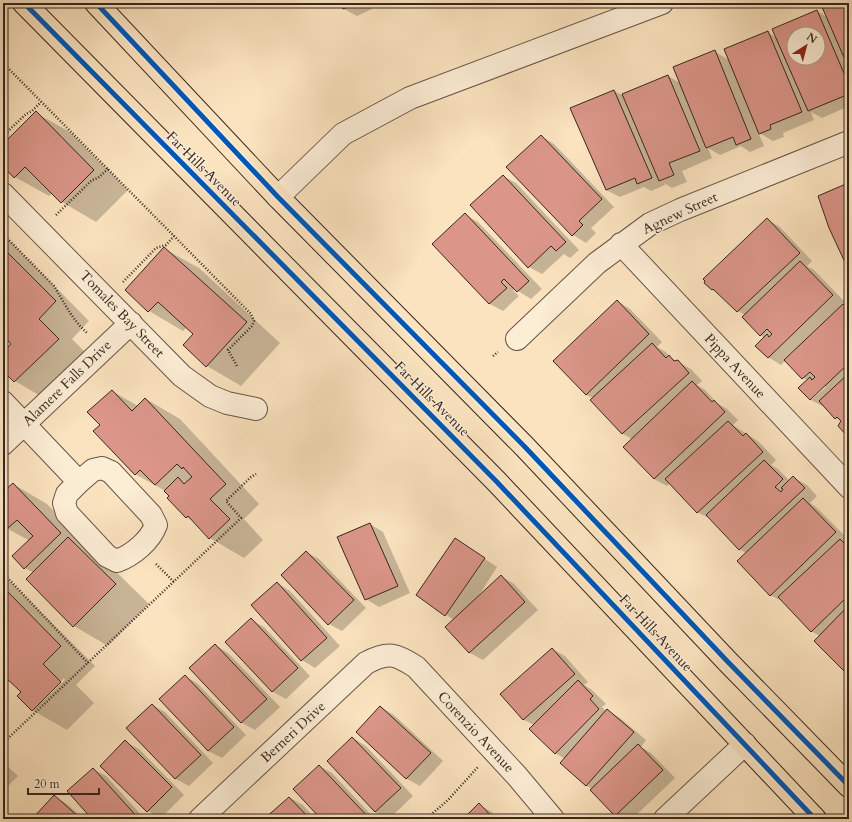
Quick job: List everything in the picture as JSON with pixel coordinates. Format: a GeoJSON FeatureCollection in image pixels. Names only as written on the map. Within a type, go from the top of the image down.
{"type":"FeatureCollection","features":[{"type":"Feature","properties":{"kind":"main road","name":"Far Hills Avenue"},"geometry":{"type":"LineString","coordinates":[[24,3],[497,482],[814,819]]}},
{"type":"Feature","properties":{"kind":"main road"},"geometry":{"type":"LineString","coordinates":[[96,3],[278,196],[525,447],[733,668],[849,786]]}},
{"type":"Feature","properties":{"kind":"street"},"geometry":{"type":"LineString","coordinates":[[278,196],[343,134],[410,98],[662,3]]}},
{"type":"Feature","properties":{"kind":"street","name":"Agnew Street"},"geometry":{"type":"LineString","coordinates":[[516,339],[597,263],[650,224],[849,142]]}},
{"type":"Feature","properties":{"kind":"street","name":"Tomales Bay Street"},"geometry":{"type":"LineString","coordinates":[[3,194],[182,376],[210,396],[227,403],[256,409]]}},
{"type":"Feature","properties":{"kind":"street","name":"Pippa Avenue"},"geometry":{"type":"LineString","coordinates":[[621,244],[849,487]]}},
{"type":"Feature","properties":{"kind":"street","name":"Alamere Falls Drive"},"geometry":{"type":"LineString","coordinates":[[3,444],[131,323]]}},
{"type":"Feature","properties":{"kind":"street"},"geometry":{"type":"LineString","coordinates":[[3,402],[79,482]]}},
{"type":"Feature","properties":{"kind":"street","name":"Berneri Drive"},"geometry":{"type":"LineString","coordinates":[[200,819],[366,663],[378,657],[391,655]]}},
{"type":"Feature","properties":{"kind":"street","name":"Corenzio Avenue"},"geometry":{"type":"LineString","coordinates":[[391,655],[403,659],[416,668],[503,760],[553,819]]}},
{"type":"Feature","properties":{"kind":"street"},"geometry":{"type":"LineString","coordinates":[[665,819],[745,744]]}},
{"type":"Feature","properties":{"kind":"path"},"geometry":{"type":"LineString","coordinates":[[3,63],[251,314],[254,321],[252,326],[228,350],[237,366]]}},
{"type":"Feature","properties":{"kind":"path"},"geometry":{"type":"LineString","coordinates":[[3,136],[41,102]]}},
{"type":"Feature","properties":{"kind":"path"},"geometry":{"type":"LineString","coordinates":[[52,219],[92,180],[98,178],[108,169]]}},
{"type":"Feature","properties":{"kind":"path"},"geometry":{"type":"LineString","coordinates":[[3,234],[54,286],[70,313],[89,335]]}},
{"type":"Feature","properties":{"kind":"path"},"geometry":{"type":"LineString","coordinates":[[118,286],[156,248],[166,245],[174,236]]}},
{"type":"Feature","properties":{"kind":"path"},"geometry":{"type":"LineString","coordinates":[[3,743],[241,518],[226,501],[250,477],[256,474]]}},
{"type":"Feature","properties":{"kind":"path"},"geometry":{"type":"LineString","coordinates":[[153,561],[174,582]]}},
{"type":"Feature","properties":{"kind":"path"},"geometry":{"type":"LineString","coordinates":[[3,573],[88,663]]}},
{"type":"Feature","properties":{"kind":"path"},"geometry":{"type":"LineString","coordinates":[[426,819],[448,800],[478,767]]}},
{"type":"Feature","properties":{"kind":"building"},"geometry":{"type":"Polygon","coordinates":[[[340,3],[357,3],[343,9],[340,3]]]}},
{"type":"Feature","properties":{"kind":"building"},"geometry":{"type":"Polygon","coordinates":[[[832,3],[849,3],[849,69],[822,7],[832,3]]]}},
{"type":"Feature","properties":{"kind":"building"},"geometry":{"type":"Polygon","coordinates":[[[817,10],[824,26],[786,26],[786,61],[772,29],[817,10]]]}},
{"type":"Feature","properties":{"kind":"building"},"geometry":{"type":"Polygon","coordinates":[[[768,31],[802,112],[770,125],[771,129],[759,134],[724,49],[768,31]]]}},
{"type":"Feature","properties":{"kind":"building"},"geometry":{"type":"Polygon","coordinates":[[[826,31],[849,85],[849,94],[808,111],[788,66],[826,66],[826,31]]]}},
{"type":"Feature","properties":{"kind":"building"},"geometry":{"type":"Polygon","coordinates":[[[715,50],[751,139],[736,145],[733,137],[706,148],[673,67],[715,50]]]}},
{"type":"Feature","properties":{"kind":"building"},"geometry":{"type":"Polygon","coordinates":[[[668,75],[700,151],[669,163],[674,175],[659,181],[622,94],[668,75]]]}},
{"type":"Feature","properties":{"kind":"building"},"geometry":{"type":"Polygon","coordinates":[[[614,90],[652,178],[637,184],[635,178],[606,190],[570,108],[614,90]]]}},
{"type":"Feature","properties":{"kind":"building"},"geometry":{"type":"Polygon","coordinates":[[[36,111],[94,170],[61,203],[25,167],[14,178],[3,166],[3,144],[36,111]]]}},
{"type":"Feature","properties":{"kind":"building"},"geometry":{"type":"Polygon","coordinates":[[[541,135],[602,199],[579,221],[583,225],[572,236],[506,167],[541,135]]]}},
{"type":"Feature","properties":{"kind":"building"},"geometry":{"type":"Polygon","coordinates":[[[503,175],[566,242],[556,251],[551,246],[528,268],[470,205],[503,175]]]}},
{"type":"Feature","properties":{"kind":"building"},"geometry":{"type":"Polygon","coordinates":[[[849,179],[849,271],[829,228],[818,196],[848,183],[846,180],[849,179]]]}},
{"type":"Feature","properties":{"kind":"building"},"geometry":{"type":"Polygon","coordinates":[[[465,213],[529,281],[517,292],[504,279],[501,282],[507,288],[489,304],[432,244],[465,213]]]}},
{"type":"Feature","properties":{"kind":"building"},"geometry":{"type":"Polygon","coordinates":[[[767,218],[800,253],[737,312],[713,289],[712,290],[704,283],[705,281],[703,279],[767,218]]]}},
{"type":"Feature","properties":{"kind":"building"},"geometry":{"type":"Polygon","coordinates":[[[164,247],[247,322],[206,367],[183,345],[193,334],[158,302],[148,312],[125,290],[164,247]]]}},
{"type":"Feature","properties":{"kind":"building"},"geometry":{"type":"Polygon","coordinates":[[[3,248],[56,301],[39,319],[59,339],[14,382],[3,371],[3,352],[11,344],[3,335],[3,248]]]}},
{"type":"Feature","properties":{"kind":"building"},"geometry":{"type":"Polygon","coordinates":[[[800,261],[833,295],[768,358],[755,346],[767,334],[769,337],[772,334],[767,329],[760,336],[742,317],[800,261]]]}},
{"type":"Feature","properties":{"kind":"building"},"geometry":{"type":"Polygon","coordinates":[[[617,300],[649,334],[586,395],[553,361],[617,300]]]}},
{"type":"Feature","properties":{"kind":"building"},"geometry":{"type":"Polygon","coordinates":[[[843,304],[849,310],[849,363],[810,400],[798,388],[810,377],[812,380],[815,377],[810,372],[802,379],[784,360],[843,304]]]}},
{"type":"Feature","properties":{"kind":"building"},"geometry":{"type":"Polygon","coordinates":[[[652,343],[666,358],[669,355],[674,361],[678,360],[689,373],[622,434],[590,400],[652,343]]]}},
{"type":"Feature","properties":{"kind":"building"},"geometry":{"type":"Polygon","coordinates":[[[849,373],[848,437],[838,426],[841,421],[837,417],[835,419],[819,401],[849,373]]]}},
{"type":"Feature","properties":{"kind":"building"},"geometry":{"type":"Polygon","coordinates":[[[692,381],[712,402],[714,400],[725,412],[654,479],[623,447],[692,381]]]}},
{"type":"Feature","properties":{"kind":"building"},"geometry":{"type":"Polygon","coordinates":[[[112,390],[132,411],[145,398],[226,484],[210,499],[230,519],[209,539],[188,516],[186,518],[167,498],[169,496],[164,491],[178,477],[184,484],[192,477],[183,467],[182,469],[177,464],[155,485],[140,470],[135,475],[93,431],[100,425],[87,412],[112,390]]]}},
{"type":"Feature","properties":{"kind":"building"},"geometry":{"type":"Polygon","coordinates":[[[728,421],[743,436],[746,433],[763,452],[697,513],[665,479],[728,421]]]}},
{"type":"Feature","properties":{"kind":"building"},"geometry":{"type":"Polygon","coordinates":[[[764,460],[783,479],[775,487],[781,492],[783,489],[781,488],[793,476],[805,488],[739,550],[706,515],[764,460]]]}},
{"type":"Feature","properties":{"kind":"building"},"geometry":{"type":"Polygon","coordinates":[[[13,483],[61,533],[24,569],[12,556],[33,536],[17,520],[7,529],[3,525],[3,492],[13,483]]]}},
{"type":"Feature","properties":{"kind":"building"},"geometry":{"type":"Polygon","coordinates":[[[803,498],[836,532],[770,596],[737,561],[803,498]]]}},
{"type":"Feature","properties":{"kind":"building"},"geometry":{"type":"Polygon","coordinates":[[[370,523],[398,586],[365,600],[337,537],[370,523]]]}},
{"type":"Feature","properties":{"kind":"building"},"geometry":{"type":"Polygon","coordinates":[[[68,537],[116,584],[73,627],[26,579],[68,537]]]}},
{"type":"Feature","properties":{"kind":"building"},"geometry":{"type":"Polygon","coordinates":[[[455,538],[485,558],[445,616],[416,595],[455,538]]]}},
{"type":"Feature","properties":{"kind":"building"},"geometry":{"type":"Polygon","coordinates":[[[840,539],[849,548],[849,595],[811,632],[778,597],[840,539]]]}},
{"type":"Feature","properties":{"kind":"building"},"geometry":{"type":"Polygon","coordinates":[[[306,551],[354,600],[328,625],[281,575],[306,551]]]}},
{"type":"Feature","properties":{"kind":"building"},"geometry":{"type":"Polygon","coordinates":[[[501,575],[525,602],[469,653],[445,627],[501,575]]]}},
{"type":"Feature","properties":{"kind":"building"},"geometry":{"type":"Polygon","coordinates":[[[277,582],[327,638],[301,661],[251,605],[277,582]]]}},
{"type":"Feature","properties":{"kind":"building"},"geometry":{"type":"Polygon","coordinates":[[[3,587],[61,646],[43,664],[61,682],[32,711],[17,696],[21,692],[3,675],[3,587]]]}},
{"type":"Feature","properties":{"kind":"building"},"geometry":{"type":"Polygon","coordinates":[[[849,605],[849,672],[847,674],[814,641],[849,605]]]}},
{"type":"Feature","properties":{"kind":"building"},"geometry":{"type":"Polygon","coordinates":[[[251,618],[298,668],[272,692],[225,642],[251,618]]]}},
{"type":"Feature","properties":{"kind":"building"},"geometry":{"type":"Polygon","coordinates":[[[215,644],[267,699],[241,723],[189,668],[215,644]]]}},
{"type":"Feature","properties":{"kind":"building"},"geometry":{"type":"Polygon","coordinates":[[[552,648],[575,674],[523,720],[500,694],[552,648]]]}},
{"type":"Feature","properties":{"kind":"building"},"geometry":{"type":"Polygon","coordinates":[[[185,675],[234,727],[208,751],[159,699],[185,675]]]}},
{"type":"Feature","properties":{"kind":"building"},"geometry":{"type":"Polygon","coordinates":[[[578,680],[593,696],[590,699],[599,709],[555,754],[529,729],[578,680]]]}},
{"type":"Feature","properties":{"kind":"building"},"geometry":{"type":"Polygon","coordinates":[[[152,704],[201,755],[175,779],[126,728],[152,704]]]}},
{"type":"Feature","properties":{"kind":"building"},"geometry":{"type":"Polygon","coordinates":[[[380,706],[431,753],[406,779],[356,732],[380,706]]]}},
{"type":"Feature","properties":{"kind":"building"},"geometry":{"type":"Polygon","coordinates":[[[607,709],[634,732],[586,786],[560,763],[607,709]]]}},
{"type":"Feature","properties":{"kind":"building"},"geometry":{"type":"Polygon","coordinates":[[[352,737],[401,788],[375,812],[327,761],[352,737]]]}},
{"type":"Feature","properties":{"kind":"building"},"geometry":{"type":"Polygon","coordinates":[[[125,740],[172,787],[147,812],[100,766],[125,740]]]}},
{"type":"Feature","properties":{"kind":"building"},"geometry":{"type":"Polygon","coordinates":[[[638,744],[663,770],[615,816],[590,790],[638,744]]]}},
{"type":"Feature","properties":{"kind":"building"},"geometry":{"type":"Polygon","coordinates":[[[319,765],[370,819],[321,819],[293,789],[319,765]]]}},
{"type":"Feature","properties":{"kind":"building"},"geometry":{"type":"Polygon","coordinates":[[[93,768],[139,819],[92,819],[67,791],[93,768]]]}},
{"type":"Feature","properties":{"kind":"building"},"geometry":{"type":"Polygon","coordinates":[[[54,795],[81,819],[32,819],[54,795]]]}},
{"type":"Feature","properties":{"kind":"building"},"geometry":{"type":"Polygon","coordinates":[[[289,797],[310,819],[264,819],[289,797]]]}},
{"type":"Feature","properties":{"kind":"building"},"geometry":{"type":"Polygon","coordinates":[[[479,803],[494,819],[463,819],[479,803]]]}},
{"type":"Feature","properties":{"kind":"cycle path"},"geometry":{"type":"LineString","coordinates":[[24,3],[497,482],[815,819]]}},
{"type":"Feature","properties":{"kind":"cycle path"},"geometry":{"type":"LineString","coordinates":[[96,3],[278,197],[525,447],[728,662],[849,786]]}}]}
